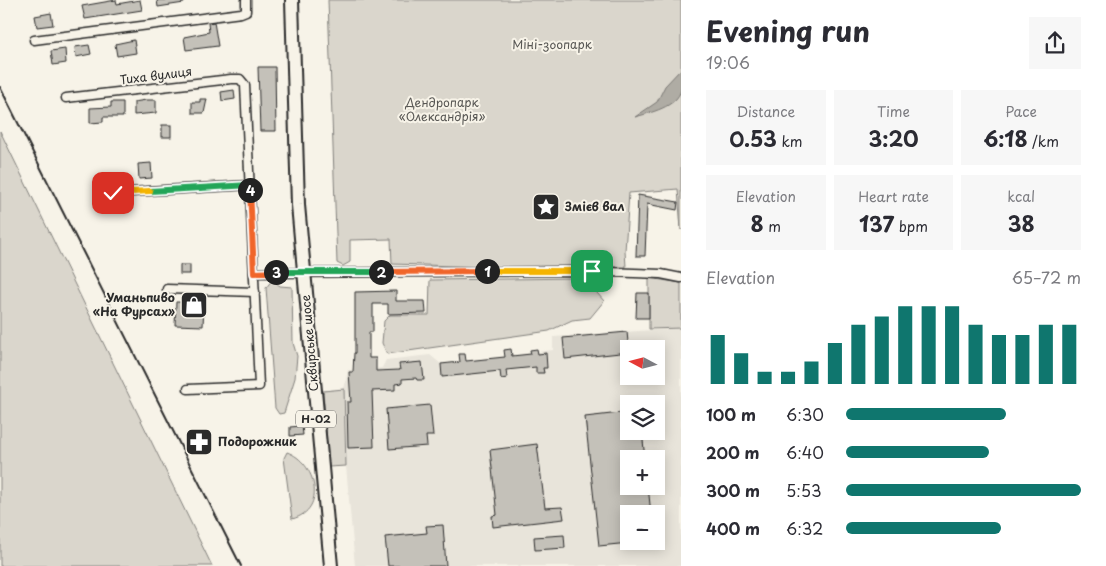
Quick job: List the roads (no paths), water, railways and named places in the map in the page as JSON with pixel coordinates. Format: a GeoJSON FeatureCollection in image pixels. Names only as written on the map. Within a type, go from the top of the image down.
{"type":"FeatureCollection","features":[{"type":"Feature","properties":{"kind":"main road","name":"Сквирське шосе"},"geometry":{"type":"LineString","coordinates":[[292,0],[294,110],[303,272],[331,566]]}},
{"type":"Feature","properties":{"kind":"street"},"geometry":{"type":"LineString","coordinates":[[34,40],[241,14],[246,11],[246,0]]}},
{"type":"Feature","properties":{"kind":"street","name":"Тиха вулиця"},"geometry":{"type":"LineString","coordinates":[[66,98],[240,79],[245,85],[250,185]]}},
{"type":"Feature","properties":{"kind":"street"},"geometry":{"type":"LineString","coordinates":[[113,193],[250,185],[259,386],[188,389]]}},
{"type":"Feature","properties":{"kind":"street"},"geometry":{"type":"LineString","coordinates":[[254,273],[581,270],[661,274],[681,278]]}},
{"type":"Feature","properties":{"kind":"street"},"geometry":{"type":"LineString","coordinates":[[167,289],[255,292]]}},
{"type":"Feature","properties":{"kind":"railway"},"geometry":{"type":"LineString","coordinates":[[0,87],[241,566]]}},
{"type":"Feature","properties":{"kind":"place","name":"Змієв вал"},"geometry":{"type":"Point","coordinates":[546,207]}},
{"type":"Feature","properties":{"kind":"place","name":"Уманьпиво «На Фурсах»"},"geometry":{"type":"Point","coordinates":[194,305]}},
{"type":"Feature","properties":{"kind":"place","name":"Подорожник"},"geometry":{"type":"Point","coordinates":[199,442]}},
{"type":"Feature","properties":{"kind":"park label","name":"Міні-зоопарк"},"geometry":{"type":"Point","coordinates":[552,45]}},
{"type":"Feature","properties":{"kind":"park label","name":"Дендропарк «Олександрія»"},"geometry":{"type":"Point","coordinates":[442,110]}}]}
